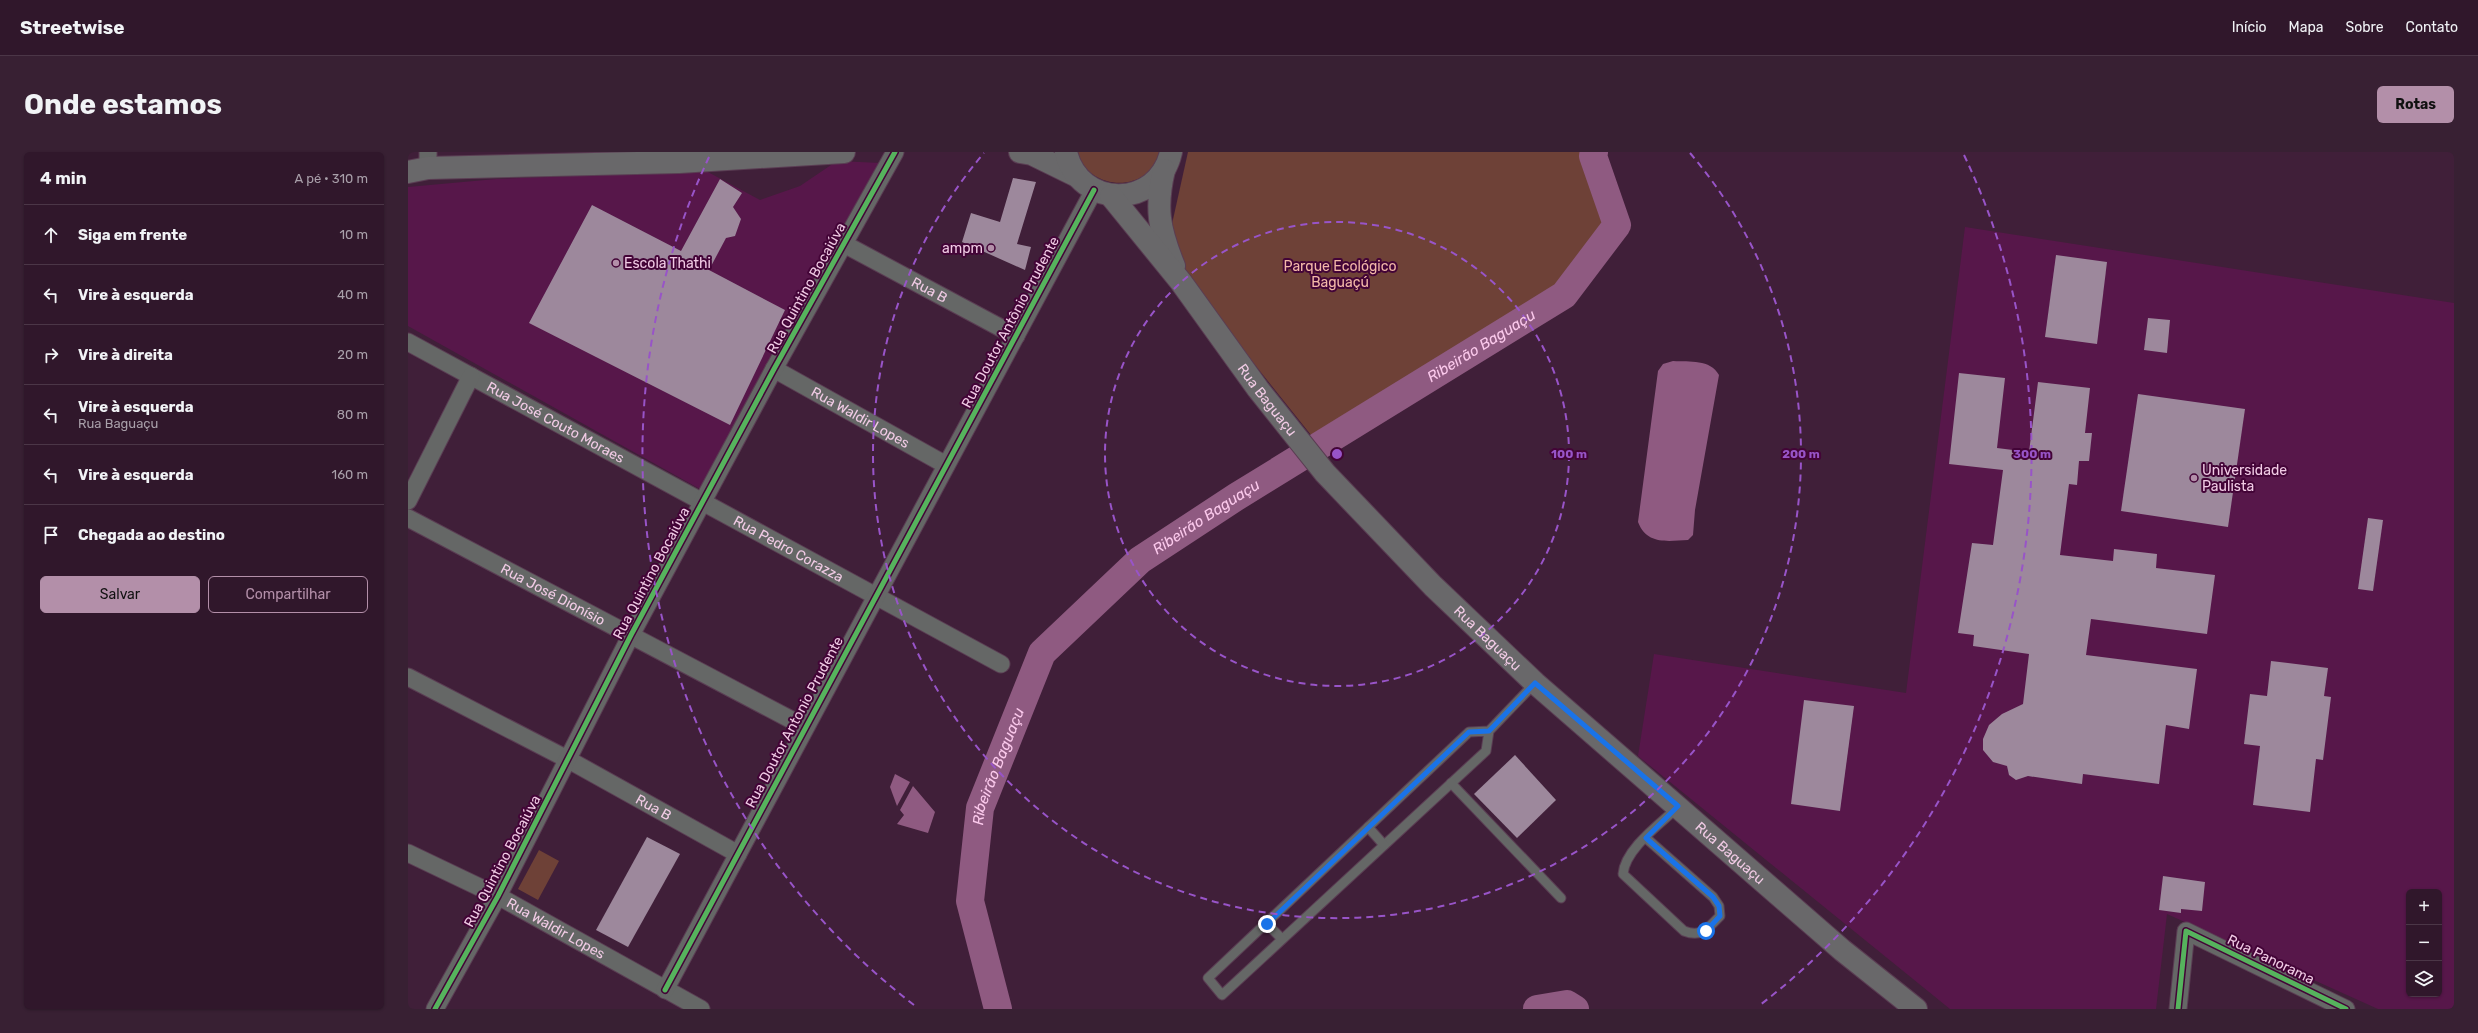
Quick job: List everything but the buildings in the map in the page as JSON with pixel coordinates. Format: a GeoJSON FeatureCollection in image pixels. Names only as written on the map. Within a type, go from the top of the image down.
{"type":"FeatureCollection","features":[{"type":"Feature","properties":{"kind":"main road"},"geometry":{"type":"LineString","coordinates":[[421,164],[679,162],[844,152]]}},
{"type":"Feature","properties":{"kind":"main road"},"geometry":{"type":"LineString","coordinates":[[1020,152],[1032,154],[1077,176],[1103,193],[1181,282]]}},
{"type":"Feature","properties":{"kind":"main road"},"geometry":{"type":"LineString","coordinates":[[1066,152],[1068,162],[1077,176]]}},
{"type":"Feature","properties":{"kind":"main road"},"geometry":{"type":"LineString","coordinates":[[1103,193],[1127,195],[1142,191],[1155,182],[1168,161]]}},
{"type":"Feature","properties":{"kind":"main road"},"geometry":{"type":"LineString","coordinates":[[1168,161],[1158,196],[1159,219],[1170,255],[1181,282]]}},
{"type":"Feature","properties":{"kind":"main road","name":"Rua Baguaçu"},"geometry":{"type":"LineString","coordinates":[[1181,282],[1258,389],[1325,473],[1433,586],[1535,683],[1842,950],[1916,1009]]}},
{"type":"Feature","properties":{"kind":"street","name":"Rua Quintino Bocaiúva"},"geometry":{"type":"LineString","coordinates":[[435,1009],[498,896],[569,760],[631,635],[774,369],[895,152]]}},
{"type":"Feature","properties":{"kind":"street","name":"Rua Doutor Antônio Prudente"},"geometry":{"type":"LineString","coordinates":[[946,465],[1016,336],[1103,193]]}},
{"type":"Feature","properties":{"kind":"street","name":"Rua B"},"geometry":{"type":"LineString","coordinates":[[844,244],[1016,336]]}},
{"type":"Feature","properties":{"kind":"street","name":"Rua José Couto Moraes"},"geometry":{"type":"LineString","coordinates":[[408,342],[703,501]]}},
{"type":"Feature","properties":{"kind":"street","name":"Rua Waldir Lopes"},"geometry":{"type":"LineString","coordinates":[[774,369],[946,465]]}},
{"type":"Feature","properties":{"kind":"street"},"geometry":{"type":"LineString","coordinates":[[408,501],[471,376]]}},
{"type":"Feature","properties":{"kind":"street","name":"Rua Doutor Antonio Prudente"},"geometry":{"type":"LineString","coordinates":[[666,990],[946,465]]}},
{"type":"Feature","properties":{"kind":"street","name":"Rua Pedro Corazza"},"geometry":{"type":"LineString","coordinates":[[703,501],[1001,664]]}},
{"type":"Feature","properties":{"kind":"street","name":"Rua José Dionísio"},"geometry":{"type":"LineString","coordinates":[[408,518],[805,727]]}},
{"type":"Feature","properties":{"kind":"street","name":"Rua B"},"geometry":{"type":"LineString","coordinates":[[408,677],[569,760],[738,854]]}},
{"type":"Feature","properties":{"kind":"street","name":"Rua Waldir Lopes"},"geometry":{"type":"LineString","coordinates":[[408,853],[498,896],[701,1009]]}},
{"type":"Feature","properties":{"kind":"street","name":"Rua Panorama"},"geometry":{"type":"LineString","coordinates":[[2178,1009],[2186,931],[2346,1009]]}},
{"type":"Feature","properties":{"kind":"lane"},"geometry":{"type":"LineString","coordinates":[[1489,731],[1469,732],[1208,978],[1222,995],[1486,751],[1489,731],[1535,683]]}},
{"type":"Feature","properties":{"kind":"lane"},"geometry":{"type":"LineString","coordinates":[[1451,783],[1561,898]]}},
{"type":"Feature","properties":{"kind":"lane"},"geometry":{"type":"LineString","coordinates":[[1646,838],[1713,897],[1719,906],[1720,916],[1706,931],[1694,935],[1684,931],[1623,874],[1624,864],[1630,854],[1646,838],[1678,806]]}},
{"type":"Feature","properties":{"kind":"lane"},"geometry":{"type":"LineString","coordinates":[[1368,827],[1384,845]]}},
{"type":"Feature","properties":{"kind":"lane"},"geometry":{"type":"LineString","coordinates":[[1267,924],[1282,940]]}},
{"type":"Feature","properties":{"kind":"shaded area","name":"Escola Thathi"},"geometry":{"type":"Polygon","coordinates":[[[837,161],[881,163],[700,489],[408,326],[408,187],[496,179],[706,171],[760,200],[800,186],[837,161]]]}},
{"type":"Feature","properties":{"kind":"shaded area","name":"Universidade Paulista"},"geometry":{"type":"Polygon","coordinates":[[[1965,227],[2454,303],[2454,1009],[2378,1009],[2167,914],[2156,1009],[1950,1009],[1638,756],[1654,654],[1906,693],[1965,227]]]}},
{"type":"Feature","properties":{"kind":"shaded area"},"geometry":{"type":"Polygon","coordinates":[[[1673,361],[1699,362],[1710,366],[1719,375],[1695,510],[1693,535],[1688,540],[1665,541],[1652,538],[1647,535],[1638,522],[1658,371],[1663,364],[1673,361]]]}},
{"type":"Feature","properties":{"kind":"shaded area"},"geometry":{"type":"Polygon","coordinates":[[[895,774],[910,782],[897,806],[890,787],[895,774]]]}},
{"type":"Feature","properties":{"kind":"shaded area"},"geometry":{"type":"Polygon","coordinates":[[[913,786],[935,812],[928,833],[897,824],[904,815],[900,810],[913,786]]]}},
{"type":"Feature","properties":{"kind":"green space"},"geometry":{"type":"Polygon","coordinates":[[[1078,152],[1159,152],[1154,166],[1144,175],[1132,181],[1119,183],[1105,181],[1093,175],[1084,165],[1078,152]]]}},
{"type":"Feature","properties":{"kind":"green space","name":"Parque Ecológico Baguaçú"},"geometry":{"type":"Polygon","coordinates":[[[1188,152],[1581,152],[1604,225],[1555,286],[1311,435],[1191,285],[1170,233],[1188,152]]]}},
{"type":"Feature","properties":{"kind":"green space"},"geometry":{"type":"Polygon","coordinates":[[[539,850],[559,861],[538,900],[518,889],[539,850]]]}},
{"type":"Feature","properties":{"kind":"waterway","name":"Ribeirão Baguaçu"},"geometry":{"type":"LineString","coordinates":[[998,1009],[970,901],[980,808],[1042,653],[1140,560],[1236,497],[1564,295],[1617,225],[1593,156],[1594,152]]}},
{"type":"Feature","properties":{"kind":"waterway","name":"Ribeirão Baguaçu"},"geometry":{"type":"LineString","coordinates":[[1537,1009],[1567,1004],[1575,1009]]}},
{"type":"Feature","properties":{"kind":"cycle path"},"geometry":{"type":"LineString","coordinates":[[435,1009],[498,896],[631,635],[774,369],[895,152]]}},
{"type":"Feature","properties":{"kind":"cycle path"},"geometry":{"type":"LineString","coordinates":[[665,990],[1094,190]]}},
{"type":"Feature","properties":{"kind":"cycle path"},"geometry":{"type":"LineString","coordinates":[[2178,1009],[2186,931],[2346,1009]]}},
{"type":"Feature","properties":{"kind":"place","name":"ampm"},"geometry":{"type":"Point","coordinates":[991,248]}},
{"type":"Feature","properties":{"kind":"place","name":"Escola Thathi"},"geometry":{"type":"Point","coordinates":[616,263]}},
{"type":"Feature","properties":{"kind":"place","name":"Universidade Paulista"},"geometry":{"type":"Point","coordinates":[2194,478]}},
{"type":"Feature","properties":{"kind":"route"},"geometry":{"type":"LineString","coordinates":[[1267,924],[1469,732],[1489,731],[1535,683],[1678,806],[1646,838],[1713,897],[1719,906],[1720,916],[1706,931]]}}]}
